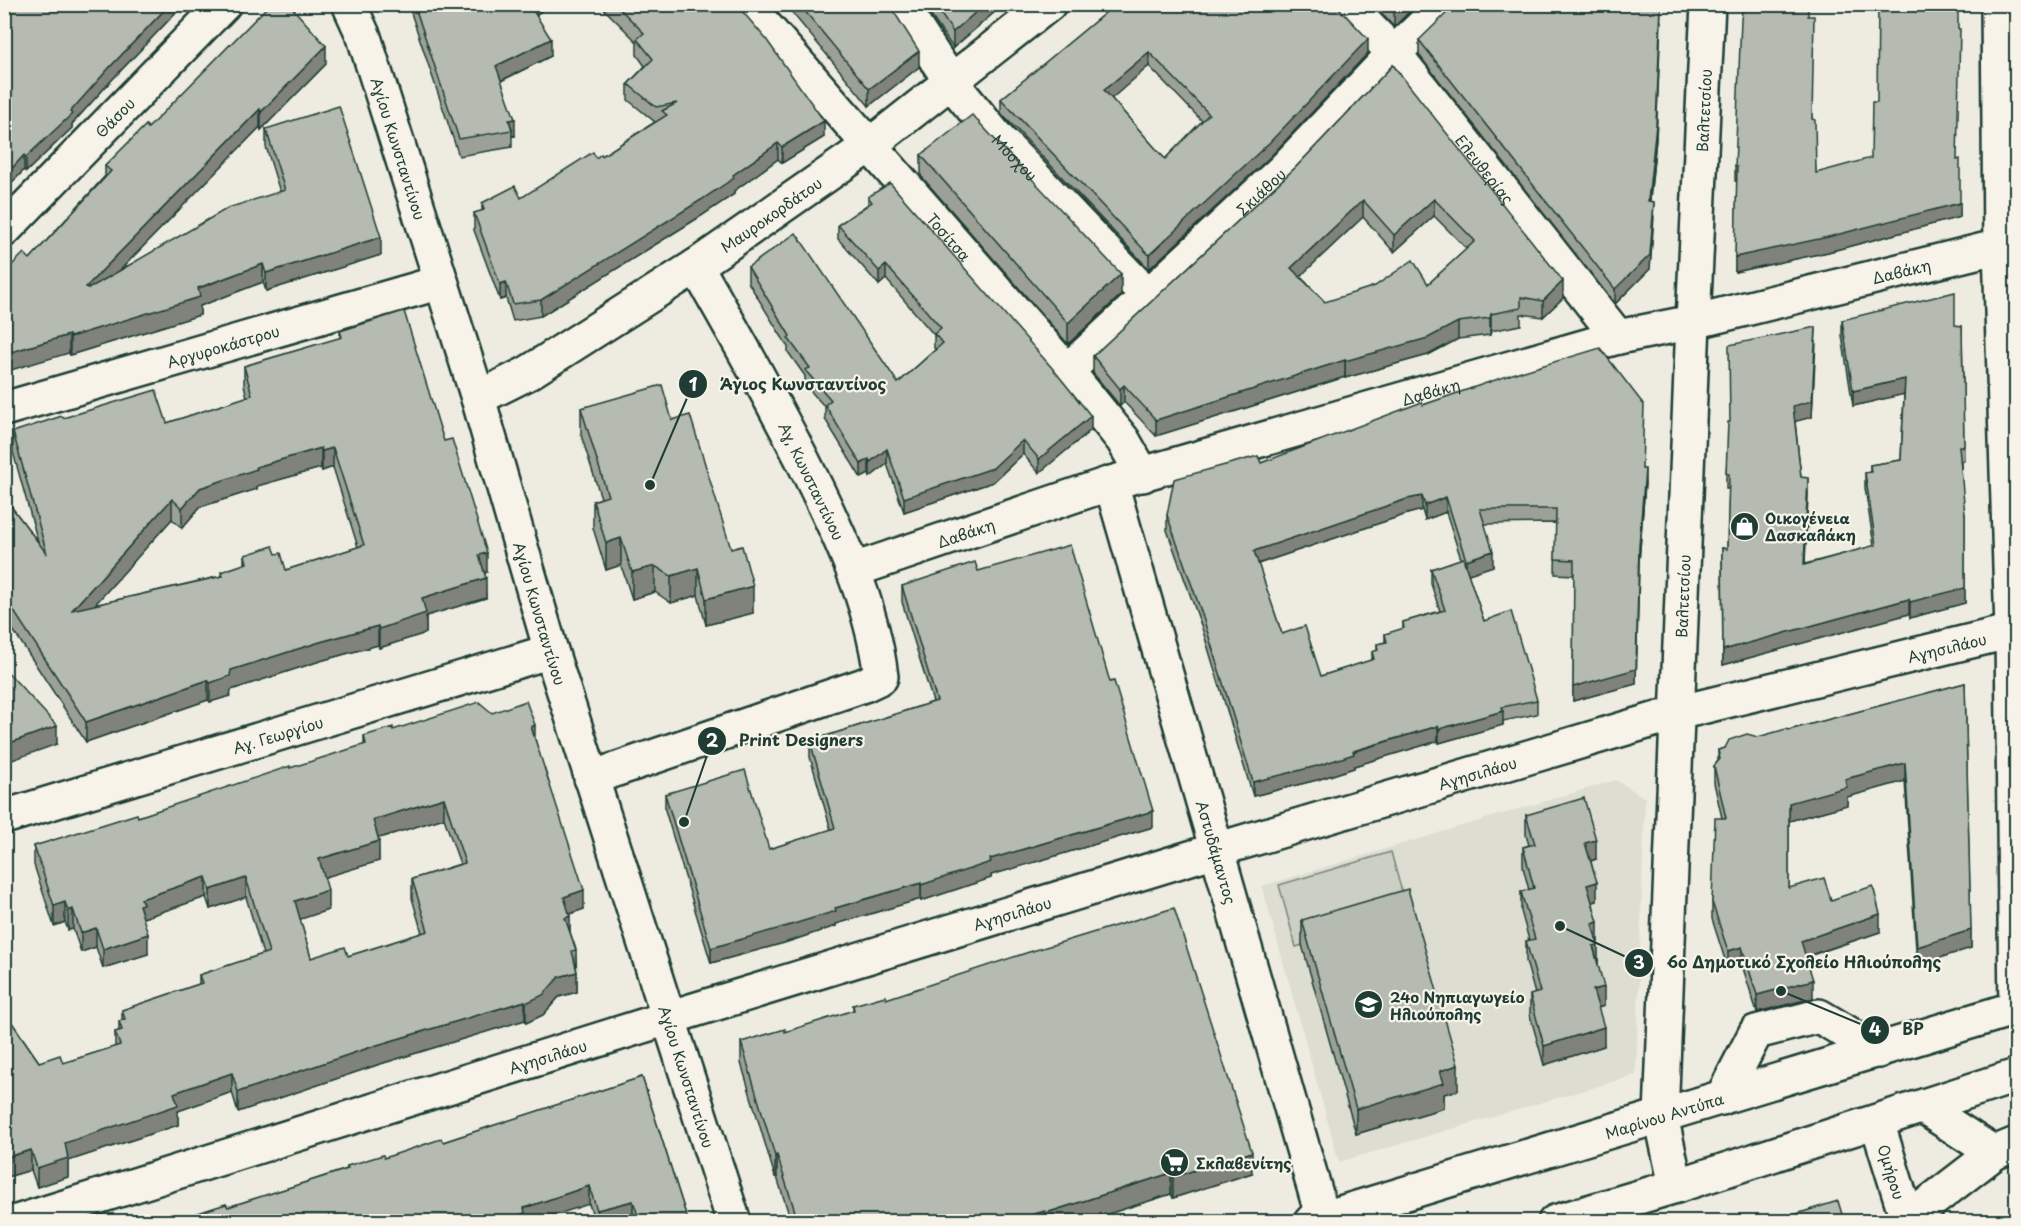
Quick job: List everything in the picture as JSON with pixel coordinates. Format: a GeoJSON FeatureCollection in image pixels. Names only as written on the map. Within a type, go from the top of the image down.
{"type":"FeatureCollection","features":[{"type":"Feature","properties":{"kind":"street","name":"Θάσου"},"geometry":{"type":"LineString","coordinates":[[4,230],[224,4]]}},
{"type":"Feature","properties":{"kind":"street","name":"Αγίου Κωνσταντίνου"},"geometry":{"type":"LineString","coordinates":[[349,4],[364,37],[477,398],[551,651],[734,1221]]}},
{"type":"Feature","properties":{"kind":"street","name":"Τοσίτσα"},"geometry":{"type":"LineString","coordinates":[[746,4],[1066,371],[1123,441],[1143,475]]}},
{"type":"Feature","properties":{"kind":"street","name":"Μόσχου"},"geometry":{"type":"LineString","coordinates":[[900,4],[951,82],[1000,141],[1148,296]]}},
{"type":"Feature","properties":{"kind":"street","name":"Μαυροκορδάτου"},"geometry":{"type":"LineString","coordinates":[[477,398],[528,373],[696,266],[870,145],[1049,4]]}},
{"type":"Feature","properties":{"kind":"street","name":"Ελευθερίας"},"geometry":{"type":"LineString","coordinates":[[1346,4],[1394,53],[1618,337]]}},
{"type":"Feature","properties":{"kind":"street","name":"Σκιάθου"},"geometry":{"type":"LineString","coordinates":[[1066,371],[1283,170],[1394,53],[1445,4]]}},
{"type":"Feature","properties":{"kind":"street","name":"Βαλτετσίου"},"geometry":{"type":"LineString","coordinates":[[1676,1186],[1661,1116],[1708,4]]}},
{"type":"Feature","properties":{"kind":"street"},"geometry":{"type":"LineString","coordinates":[[1998,4],[2008,245],[2014,630],[2016,1010]]}},
{"type":"Feature","properties":{"kind":"street","name":"Δαβάκη"},"geometry":{"type":"LineString","coordinates":[[854,570],[1111,483],[1618,337],[1693,322],[2008,245]]}},
{"type":"Feature","properties":{"kind":"street","name":"Αγ, Κωνσταντίνου"},"geometry":{"type":"LineString","coordinates":[[591,778],[864,685],[881,677],[879,658],[854,570],[828,510],[763,382],[696,266]]}},
{"type":"Feature","properties":{"kind":"street","name":"Αργυροκάστρου"},"geometry":{"type":"LineString","coordinates":[[4,409],[441,282]]}},
{"type":"Feature","properties":{"kind":"street","name":"Αστυδάμαντος"},"geometry":{"type":"LineString","coordinates":[[1111,483],[1320,1220]]}},
{"type":"Feature","properties":{"kind":"street","name":"Αγησιλάου"},"geometry":{"type":"LineString","coordinates":[[17,1221],[1216,850],[1677,713],[2014,630]]}},
{"type":"Feature","properties":{"kind":"street","name":"Αγ. Γεωργίου"},"geometry":{"type":"LineString","coordinates":[[4,817],[551,651]]}},
{"type":"Feature","properties":{"kind":"street","name":"Μαρίνου Αντύπα"},"geometry":{"type":"LineString","coordinates":[[1320,1220],[2016,1010]]}},
{"type":"Feature","properties":{"kind":"street"},"geometry":{"type":"LineString","coordinates":[[1722,1098],[1756,1032],[1818,1016],[1878,1051]]}},
{"type":"Feature","properties":{"kind":"street"},"geometry":{"type":"LineString","coordinates":[[1554,1221],[1676,1186],[2016,1076]]}},
{"type":"Feature","properties":{"kind":"street"},"geometry":{"type":"LineString","coordinates":[[1907,1221],[2005,1148],[1923,1107]]}},
{"type":"Feature","properties":{"kind":"street","name":"Ομήρου"},"geometry":{"type":"LineString","coordinates":[[1876,1122],[1907,1221]]}},
{"type":"Feature","properties":{"kind":"shaded area"},"geometry":{"type":"Polygon","coordinates":[[[1616,780],[1645,798],[1636,1075],[1339,1162],[1262,886],[1616,780]]]}},
{"type":"Feature","properties":{"kind":"shaded area"},"geometry":{"type":"Polygon","coordinates":[[[1391,852],[1408,914],[1296,947],[1279,885],[1391,852]]]}},
{"type":"Feature","properties":{"kind":"building"},"geometry":{"type":"Polygon","coordinates":[[[4,4],[170,4],[109,68],[70,112],[72,114],[26,157],[24,155],[4,177],[4,4]]]}},
{"type":"Feature","properties":{"kind":"building"},"geometry":{"type":"Polygon","coordinates":[[[270,4],[289,4],[326,46],[261,112],[260,109],[86,287],[88,289],[228,208],[285,190],[266,129],[339,106],[381,237],[266,273],[263,264],[198,288],[200,297],[70,337],[69,335],[4,354],[4,273],[24,253],[30,259],[111,171],[105,166],[146,125],[148,128],[270,4]]]}},
{"type":"Feature","properties":{"kind":"building"},"geometry":{"type":"Polygon","coordinates":[[[414,4],[529,4],[551,39],[496,66],[515,119],[509,120],[512,130],[459,139],[414,4]]]}},
{"type":"Feature","properties":{"kind":"building"},"geometry":{"type":"Polygon","coordinates":[[[615,4],[736,4],[766,39],[824,121],[782,147],[778,143],[733,175],[734,178],[701,200],[541,300],[513,304],[506,282],[500,284],[474,213],[484,210],[482,203],[515,186],[521,198],[593,152],[596,158],[601,154],[602,156],[667,115],[662,111],[677,103],[656,107],[628,84],[653,59],[637,39],[644,33],[615,4]]]}},
{"type":"Feature","properties":{"kind":"building"},"geometry":{"type":"Polygon","coordinates":[[[799,4],[889,4],[919,51],[869,89],[799,4]]]}},
{"type":"Feature","properties":{"kind":"building"},"geometry":{"type":"Polygon","coordinates":[[[934,4],[985,4],[953,32],[934,4]]]}},
{"type":"Feature","properties":{"kind":"building"},"geometry":{"type":"Polygon","coordinates":[[[1116,4],[1335,4],[1368,39],[1270,142],[1149,255],[1001,99],[1116,4]],[[1149,52],[1104,90],[1165,159],[1209,114],[1149,52]]]}},
{"type":"Feature","properties":{"kind":"building"},"geometry":{"type":"Polygon","coordinates":[[[1387,4],[1402,4],[1394,12],[1387,4]]]}},
{"type":"Feature","properties":{"kind":"building"},"geometry":{"type":"Polygon","coordinates":[[[1456,4],[1648,4],[1661,6],[1656,125],[1648,201],[1654,202],[1650,255],[1615,289],[1419,40],[1456,4]]]}},
{"type":"Feature","properties":{"kind":"building"},"geometry":{"type":"Polygon","coordinates":[[[1743,4],[1808,4],[1808,16],[1814,16],[1812,119],[1815,120],[1816,173],[1871,158],[1872,102],[1877,102],[1878,4],[1958,4],[1958,29],[1960,29],[1957,160],[1960,159],[1960,203],[1828,237],[1735,257],[1737,167],[1735,167],[1743,4]]]}},
{"type":"Feature","properties":{"kind":"building"},"geometry":{"type":"Polygon","coordinates":[[[1393,65],[1563,281],[1543,301],[1521,297],[1521,308],[1491,314],[1490,318],[1458,322],[1428,338],[1345,360],[1156,420],[1124,385],[1120,389],[1093,356],[1296,167],[1393,65]],[[1434,199],[1394,235],[1363,200],[1291,268],[1325,302],[1375,286],[1413,260],[1428,284],[1475,241],[1434,199]]]}},
{"type":"Feature","properties":{"kind":"building"},"geometry":{"type":"Polygon","coordinates":[[[972,115],[1121,274],[1068,323],[921,155],[972,115]]]}},
{"type":"Feature","properties":{"kind":"building"},"geometry":{"type":"Polygon","coordinates":[[[890,183],[1053,369],[1091,416],[1039,459],[1023,440],[993,468],[904,498],[887,449],[870,462],[869,459],[861,464],[825,405],[831,400],[805,370],[810,368],[788,338],[790,336],[748,267],[796,233],[898,383],[943,343],[934,334],[941,328],[886,265],[879,271],[838,225],[872,202],[868,197],[890,183]]]}},
{"type":"Feature","properties":{"kind":"building"},"geometry":{"type":"Polygon","coordinates":[[[1955,292],[1955,325],[1962,326],[1964,446],[1959,446],[1965,515],[1965,588],[1910,602],[1909,599],[1723,650],[1722,548],[1727,549],[1729,345],[1816,327],[1812,401],[1793,406],[1801,477],[1808,478],[1804,565],[1876,545],[1865,473],[1871,472],[1870,465],[1901,460],[1905,379],[1853,391],[1842,320],[1955,292]]]}},
{"type":"Feature","properties":{"kind":"building"},"geometry":{"type":"Polygon","coordinates":[[[404,311],[444,441],[452,439],[487,553],[479,555],[486,578],[422,598],[426,613],[379,629],[378,626],[320,642],[231,670],[230,676],[210,683],[208,680],[86,722],[4,596],[4,497],[47,554],[13,432],[156,390],[167,423],[252,395],[244,366],[342,337],[340,331],[404,311]],[[321,448],[256,467],[257,469],[200,488],[182,508],[172,499],[72,610],[223,576],[221,572],[247,563],[245,555],[273,546],[276,554],[281,553],[286,570],[364,545],[333,448],[322,451],[321,448]]]}},
{"type":"Feature","properties":{"kind":"building"},"geometry":{"type":"Polygon","coordinates":[[[1600,348],[1644,405],[1642,469],[1645,469],[1639,547],[1636,669],[1573,687],[1574,560],[1555,559],[1556,509],[1480,509],[1493,551],[1466,560],[1446,497],[1425,505],[1422,496],[1407,499],[1254,551],[1282,634],[1305,626],[1321,676],[1374,659],[1372,652],[1378,650],[1377,644],[1387,642],[1385,634],[1404,628],[1403,622],[1445,610],[1431,569],[1463,558],[1484,621],[1511,611],[1537,700],[1502,707],[1503,711],[1439,729],[1438,726],[1353,751],[1354,754],[1317,766],[1253,782],[1202,614],[1167,515],[1174,479],[1258,456],[1261,463],[1422,402],[1423,405],[1521,371],[1600,348]]]}},
{"type":"Feature","properties":{"kind":"building"},"geometry":{"type":"Polygon","coordinates":[[[662,385],[672,420],[690,415],[731,549],[742,546],[753,586],[706,599],[698,568],[671,576],[655,566],[632,572],[621,538],[606,543],[593,501],[608,496],[581,408],[662,385]]]}},
{"type":"Feature","properties":{"kind":"building"},"geometry":{"type":"Polygon","coordinates":[[[1070,545],[1110,682],[1114,681],[1153,811],[990,859],[991,862],[921,885],[921,883],[835,908],[836,911],[711,948],[665,794],[745,770],[769,849],[835,828],[810,741],[937,701],[902,586],[975,562],[978,571],[1070,545]]]}},
{"type":"Feature","properties":{"kind":"building"},"geometry":{"type":"Polygon","coordinates":[[[4,668],[57,726],[4,745],[4,668]]]}},
{"type":"Feature","properties":{"kind":"building"},"geometry":{"type":"Polygon","coordinates":[[[1965,683],[1971,930],[1917,947],[1905,763],[1845,779],[1847,787],[1789,803],[1789,888],[1824,878],[1831,900],[1873,886],[1880,914],[1801,941],[1813,980],[1757,995],[1742,947],[1728,951],[1712,902],[1715,818],[1726,818],[1714,766],[1720,759],[1718,750],[1725,748],[1729,740],[1747,734],[1758,737],[1789,730],[1965,683]]]}},
{"type":"Feature","properties":{"kind":"building"},"geometry":{"type":"Polygon","coordinates":[[[526,701],[535,725],[531,727],[584,890],[564,897],[570,916],[565,918],[576,950],[572,951],[577,972],[559,977],[543,995],[526,1003],[525,1001],[377,1045],[238,1092],[232,1073],[174,1093],[178,1105],[65,1143],[68,1158],[37,1168],[31,1150],[4,1158],[4,1011],[39,1062],[60,1055],[63,1063],[120,1045],[115,1032],[122,1030],[119,1021],[125,1019],[122,1010],[202,983],[199,975],[269,952],[246,878],[210,890],[206,877],[141,899],[143,904],[139,905],[148,934],[103,949],[96,928],[81,933],[73,909],[68,911],[65,902],[54,906],[34,846],[137,814],[138,817],[290,766],[290,768],[366,744],[364,736],[393,727],[393,730],[479,702],[492,713],[526,701]],[[444,798],[373,820],[379,841],[319,859],[328,890],[295,901],[311,958],[345,947],[348,956],[428,931],[412,879],[465,863],[444,798]]]}},
{"type":"Feature","properties":{"kind":"building"},"geometry":{"type":"Polygon","coordinates":[[[1584,798],[1596,840],[1585,843],[1597,882],[1587,885],[1598,922],[1592,924],[1598,945],[1593,946],[1604,987],[1593,990],[1604,1027],[1544,1046],[1530,995],[1540,992],[1526,941],[1535,939],[1521,892],[1534,888],[1523,847],[1535,844],[1526,815],[1584,798]]]}},
{"type":"Feature","properties":{"kind":"building"},"geometry":{"type":"Polygon","coordinates":[[[1408,889],[1458,1065],[1440,1071],[1444,1083],[1356,1109],[1302,920],[1408,889]]]}},
{"type":"Feature","properties":{"kind":"building"},"geometry":{"type":"Polygon","coordinates":[[[1174,908],[1252,1152],[1173,1177],[1171,1173],[1046,1213],[1045,1211],[1010,1221],[798,1221],[777,1155],[775,1156],[741,1042],[785,1029],[785,1032],[854,1010],[853,1005],[885,996],[886,999],[1174,908]]]}},
{"type":"Feature","properties":{"kind":"building"},"geometry":{"type":"Polygon","coordinates":[[[642,1077],[688,1221],[640,1221],[633,1201],[597,1210],[589,1186],[524,1208],[525,1213],[502,1221],[173,1221],[226,1204],[228,1207],[348,1169],[347,1166],[383,1155],[384,1158],[441,1139],[443,1142],[642,1077]]]}},
{"type":"Feature","properties":{"kind":"building"},"geometry":{"type":"Polygon","coordinates":[[[1838,1201],[1844,1221],[1774,1221],[1838,1201]]]}},
{"type":"Feature","properties":{"kind":"place","name":"Άγιος Κωνσταντίνος"},"geometry":{"type":"Point","coordinates":[650,485]}},
{"type":"Feature","properties":{"kind":"place","name":"Οικογένεια Δασκαλάκη"},"geometry":{"type":"Point","coordinates":[1744,526]}},
{"type":"Feature","properties":{"kind":"place","name":"Print Designers"},"geometry":{"type":"Point","coordinates":[684,822]}},
{"type":"Feature","properties":{"kind":"place","name":"6ο Δημοτικό Σχολείο Ηλιούπολης"},"geometry":{"type":"Point","coordinates":[1560,926]}},
{"type":"Feature","properties":{"kind":"place","name":"BP"},"geometry":{"type":"Point","coordinates":[1781,991]}},
{"type":"Feature","properties":{"kind":"place","name":"24ο Νηπιαγωγείο Ηλιούπολης"},"geometry":{"type":"Point","coordinates":[1369,1005]}},
{"type":"Feature","properties":{"kind":"place","name":"Σκλαβενίτης"},"geometry":{"type":"Point","coordinates":[1175,1162]}}]}
